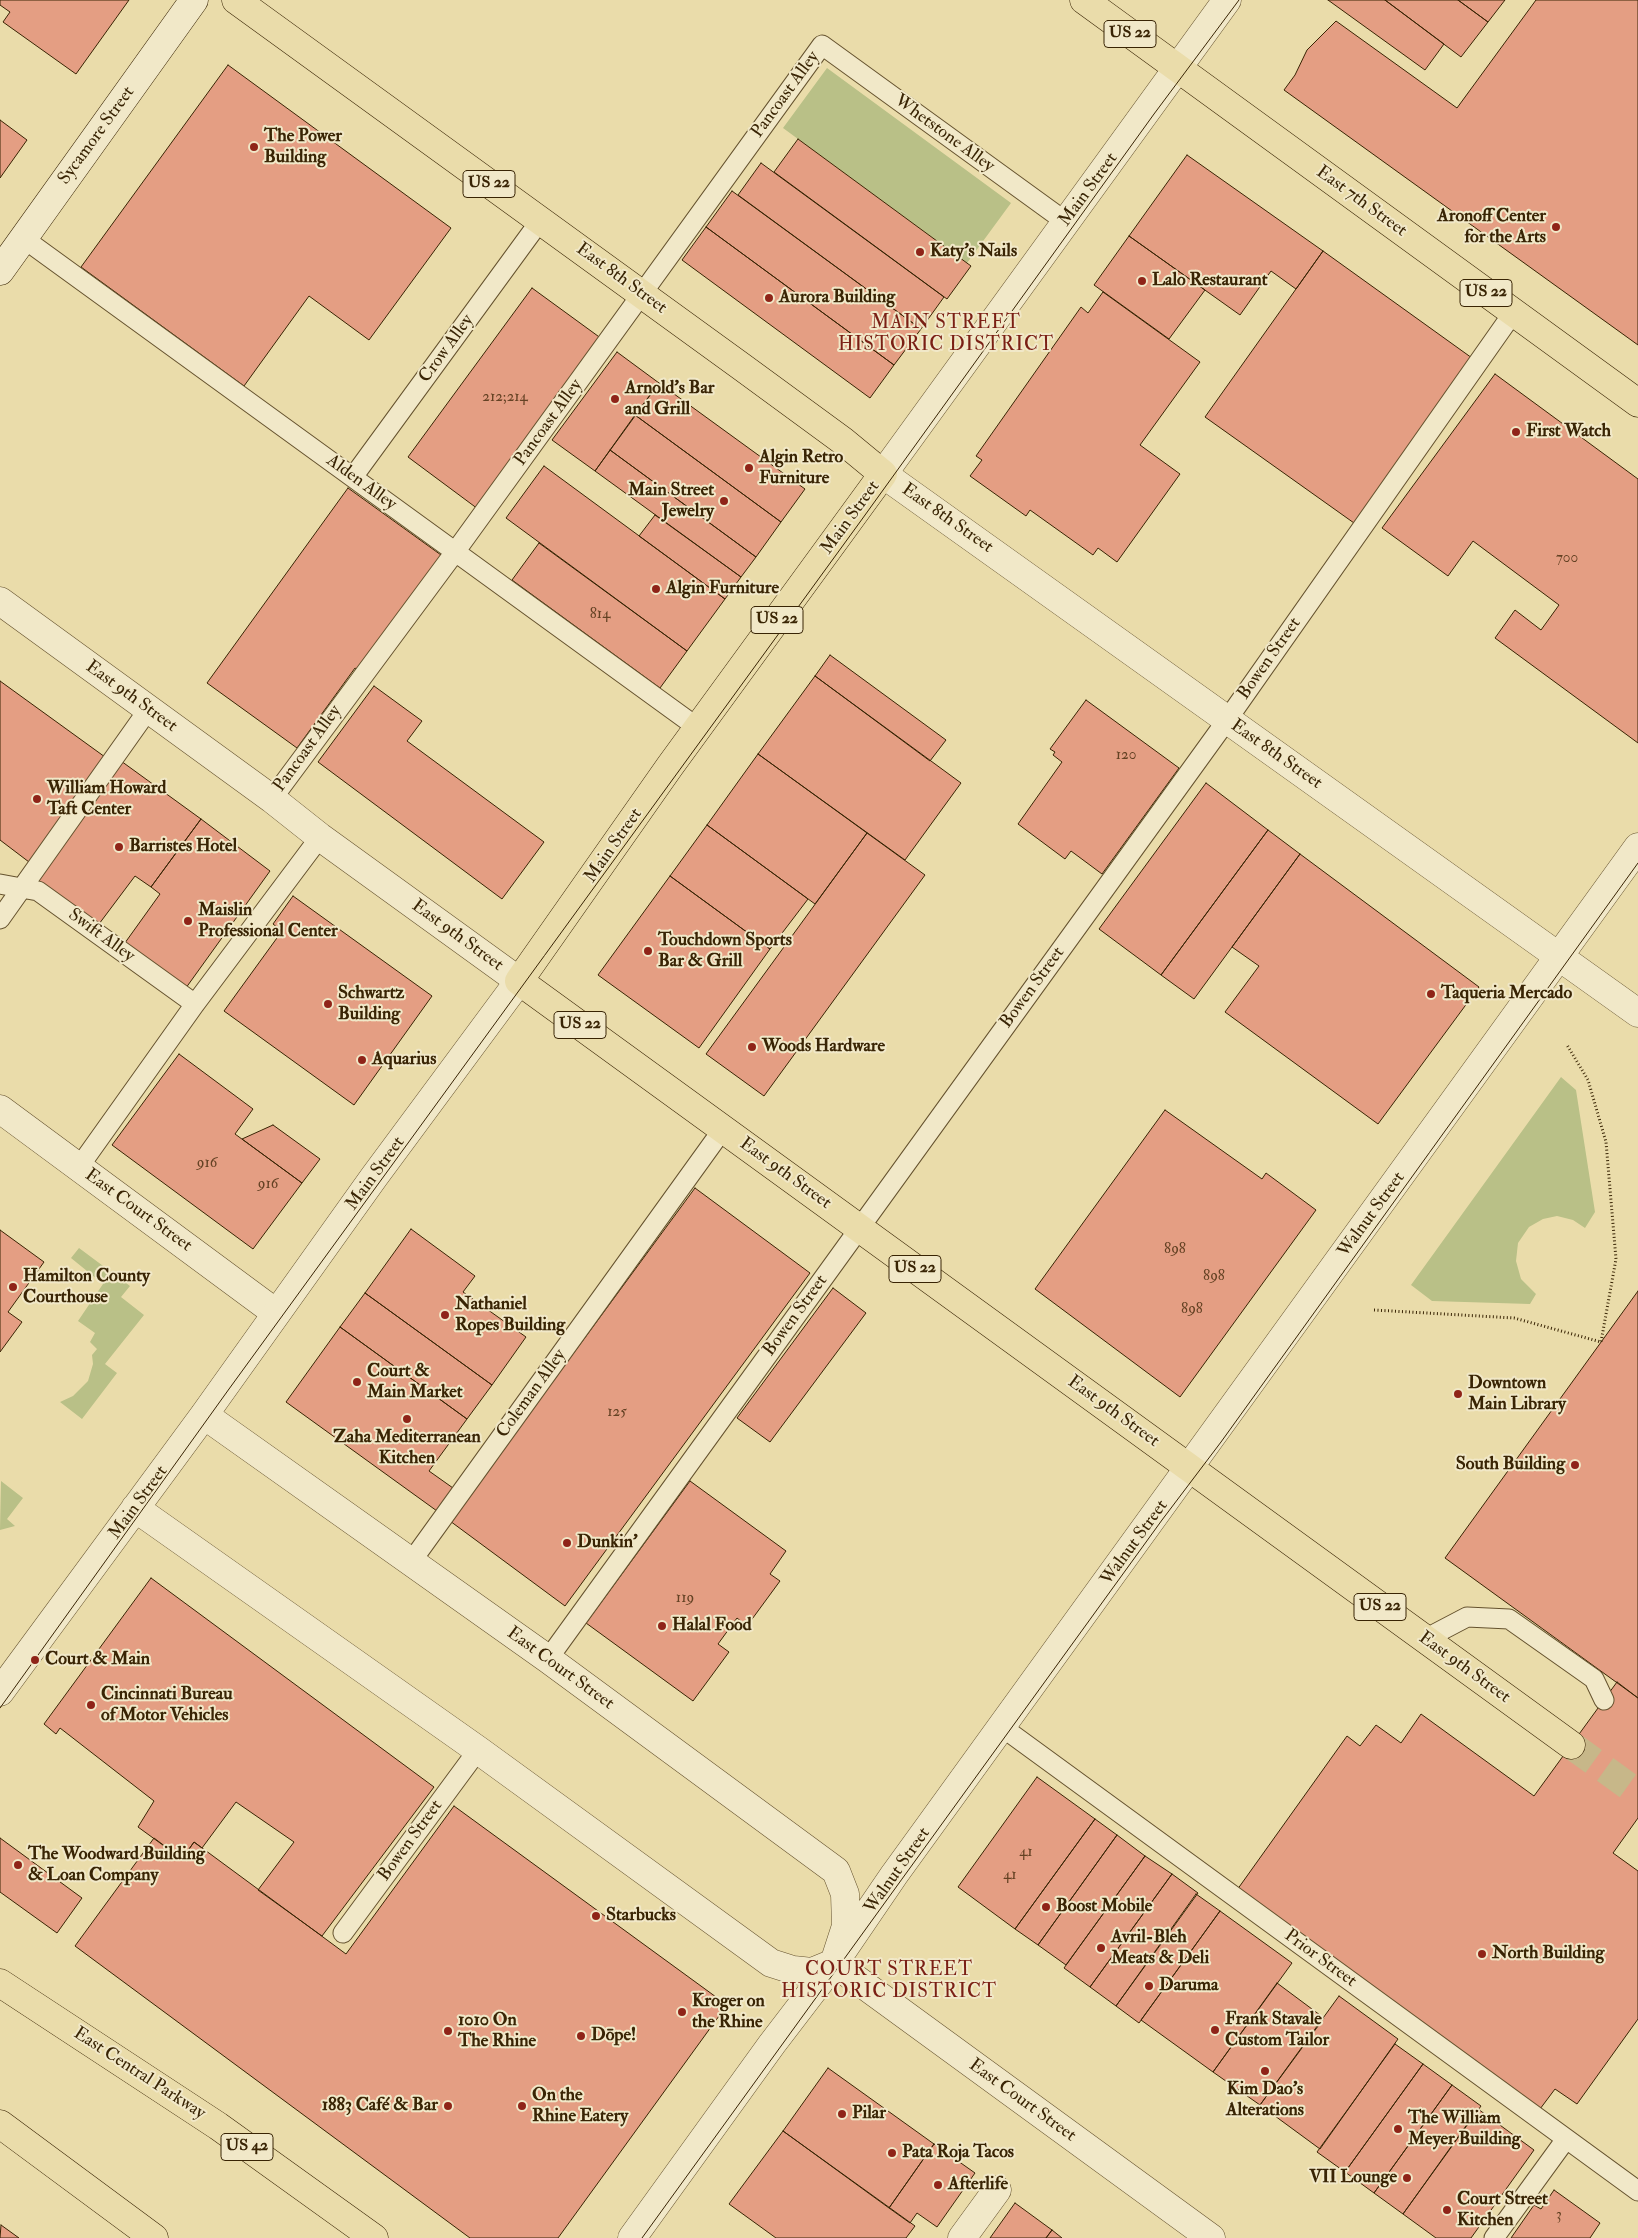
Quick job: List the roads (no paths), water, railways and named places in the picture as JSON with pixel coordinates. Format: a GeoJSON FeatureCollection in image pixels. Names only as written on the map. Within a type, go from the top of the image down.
{"type":"FeatureCollection","features":[{"type":"Feature","properties":{"kind":"main road","name":"East 8th Street"},"geometry":{"type":"LineString","coordinates":[[236,0],[843,441],[883,474]]}},
{"type":"Feature","properties":{"kind":"main road","name":"East 7th Street"},"geometry":{"type":"LineString","coordinates":[[1084,0],[1638,403]]}},
{"type":"Feature","properties":{"kind":"main road","name":"Main Street"},"geometry":{"type":"LineString","coordinates":[[519,981],[698,728],[883,474]]}},
{"type":"Feature","properties":{"kind":"main road","name":"East 9th Street"},"geometry":{"type":"LineString","coordinates":[[519,981],[1571,1745]]}},
{"type":"Feature","properties":{"kind":"main road","name":"East Central Parkway"},"geometry":{"type":"LineString","coordinates":[[0,1983],[218,2126],[374,2238]]}},
{"type":"Feature","properties":{"kind":"main road"},"geometry":{"type":"LineString","coordinates":[[0,2124],[144,2235]]}},
{"type":"Feature","properties":{"kind":"street","name":"Sycamore Street"},"geometry":{"type":"LineString","coordinates":[[0,271],[194,0]]}},
{"type":"Feature","properties":{"kind":"street","name":"Main Street"},"geometry":{"type":"LineString","coordinates":[[883,474],[1227,0]]}},
{"type":"Feature","properties":{"kind":"street","name":"East 8th Street"},"geometry":{"type":"LineString","coordinates":[[883,474],[1638,1013]]}},
{"type":"Feature","properties":{"kind":"street","name":"East 9th Street"},"geometry":{"type":"LineString","coordinates":[[0,600],[272,799],[320,837],[519,981]]}},
{"type":"Feature","properties":{"kind":"street","name":"Walnut Street"},"geometry":{"type":"LineString","coordinates":[[632,2238],[767,2051],[834,1963],[894,1875],[1638,847]]}},
{"type":"Feature","properties":{"kind":"street","name":"Main Street"},"geometry":{"type":"LineString","coordinates":[[0,1692],[204,1414],[374,1177],[519,981]]}},
{"type":"Feature","properties":{"kind":"street","name":"East Court Street"},"geometry":{"type":"LineString","coordinates":[[0,1109],[276,1313]]}},
{"type":"Feature","properties":{"kind":"street","name":"East Court Street"},"geometry":{"type":"LineString","coordinates":[[204,1414],[548,1659],[836,1871],[845,1894],[846,1926],[834,1963],[1211,2238]]}},
{"type":"Feature","properties":{"kind":"street"},"geometry":{"type":"LineString","coordinates":[[135,1508],[478,1750],[772,1963],[793,1970],[812,1972],[834,1963]]}},
{"type":"Feature","properties":{"kind":"street"},"geometry":{"type":"LineString","coordinates":[[962,2238],[997,2190]]}},
{"type":"Feature","properties":{"kind":"lane","name":"Whetstone Alley"},"geometry":{"type":"LineString","coordinates":[[822,45],[1066,222]]}},
{"type":"Feature","properties":{"kind":"lane","name":"Pancoast Alley"},"geometry":{"type":"LineString","coordinates":[[272,799],[455,552],[822,45]]}},
{"type":"Feature","properties":{"kind":"lane","name":"Crow Alley"},"geometry":{"type":"LineString","coordinates":[[353,477],[540,221]]}},
{"type":"Feature","properties":{"kind":"lane","name":"Alden Alley"},"geometry":{"type":"LineString","coordinates":[[23,238],[698,728]]}},
{"type":"Feature","properties":{"kind":"lane","name":"Bowen Street"},"geometry":{"type":"LineString","coordinates":[[548,1659],[1227,720],[1513,313]]}},
{"type":"Feature","properties":{"kind":"lane"},"geometry":{"type":"LineString","coordinates":[[0,919],[148,710]]}},
{"type":"Feature","properties":{"kind":"lane"},"geometry":{"type":"LineString","coordinates":[[79,1167],[195,1004],[320,837]]}},
{"type":"Feature","properties":{"kind":"lane","name":"Swift Alley"},"geometry":{"type":"LineString","coordinates":[[0,884],[38,891],[195,1004]]}},
{"type":"Feature","properties":{"kind":"lane","name":"Coleman Alley"},"geometry":{"type":"LineString","coordinates":[[411,1562],[723,1129]]}},
{"type":"Feature","properties":{"kind":"lane"},"geometry":{"type":"LineString","coordinates":[[1425,1639],[1467,1618],[1509,1619],[1594,1679],[1604,1700]]}},
{"type":"Feature","properties":{"kind":"lane","name":"Prior Street"},"geometry":{"type":"LineString","coordinates":[[1002,1727],[1638,2191]]}},
{"type":"Feature","properties":{"kind":"lane","name":"Bowen Street"},"geometry":{"type":"LineString","coordinates":[[343,1933],[478,1750]]}},
{"type":"Feature","properties":{"kind":"lane"},"geometry":{"type":"LineString","coordinates":[[1494,2238],[1566,2139]]}},
{"type":"Feature","properties":{"kind":"tunnel"},"geometry":{"type":"LineString","coordinates":[[1571,1745],[1638,1793]]}},
{"type":"Feature","properties":{"kind":"tram line"},"geometry":{"type":"LineString","coordinates":[[0,1708],[229,1389],[860,522],[1154,114],[1239,0]]}},
{"type":"Feature","properties":{"kind":"tram line"},"geometry":{"type":"LineString","coordinates":[[642,2238],[1162,1520],[1221,1442],[1638,863]]}},
{"type":"Feature","properties":{"kind":"place","name":"The Power Building"},"geometry":{"type":"Point","coordinates":[254,147]}},
{"type":"Feature","properties":{"kind":"place","name":"Aronoff Center for the Arts"},"geometry":{"type":"Point","coordinates":[1556,227]}},
{"type":"Feature","properties":{"kind":"place","name":"Katy's Nails"},"geometry":{"type":"Point","coordinates":[920,252]}},
{"type":"Feature","properties":{"kind":"place","name":"Lalo Restaurant"},"geometry":{"type":"Point","coordinates":[1142,281]}},
{"type":"Feature","properties":{"kind":"place","name":"Aurora Building"},"geometry":{"type":"Point","coordinates":[769,298]}},
{"type":"Feature","properties":{"kind":"place","name":"Arnold’s Bar and Grill"},"geometry":{"type":"Point","coordinates":[615,399]}},
{"type":"Feature","properties":{"kind":"place","name":"First Watch"},"geometry":{"type":"Point","coordinates":[1516,432]}},
{"type":"Feature","properties":{"kind":"place","name":"Algin Retro Furniture"},"geometry":{"type":"Point","coordinates":[749,468]}},
{"type":"Feature","properties":{"kind":"place","name":"Main Street Jewelry"},"geometry":{"type":"Point","coordinates":[724,501]}},
{"type":"Feature","properties":{"kind":"place","name":"Algin Furniture"},"geometry":{"type":"Point","coordinates":[656,589]}},
{"type":"Feature","properties":{"kind":"place","name":"William Howard Taft Center"},"geometry":{"type":"Point","coordinates":[37,799]}},
{"type":"Feature","properties":{"kind":"place","name":"Barristes Hotel"},"geometry":{"type":"Point","coordinates":[119,847]}},
{"type":"Feature","properties":{"kind":"place","name":"Maislin Professional Center"},"geometry":{"type":"Point","coordinates":[188,921]}},
{"type":"Feature","properties":{"kind":"place","name":"Touchdown Sports Bar & Grill"},"geometry":{"type":"Point","coordinates":[648,951]}},
{"type":"Feature","properties":{"kind":"place","name":"Taqueria Mercado"},"geometry":{"type":"Point","coordinates":[1431,994]}},
{"type":"Feature","properties":{"kind":"place","name":"Schwartz Building"},"geometry":{"type":"Point","coordinates":[328,1004]}},
{"type":"Feature","properties":{"kind":"place","name":"Woods Hardware"},"geometry":{"type":"Point","coordinates":[752,1047]}},
{"type":"Feature","properties":{"kind":"place","name":"Aquarius"},"geometry":{"type":"Point","coordinates":[362,1060]}},
{"type":"Feature","properties":{"kind":"place","name":"Hamilton County Courthouse"},"geometry":{"type":"Point","coordinates":[13,1287]}},
{"type":"Feature","properties":{"kind":"place","name":"Nathaniel Ropes Building"},"geometry":{"type":"Point","coordinates":[445,1315]}},
{"type":"Feature","properties":{"kind":"place","name":"Court & Main Market"},"geometry":{"type":"Point","coordinates":[357,1382]}},
{"type":"Feature","properties":{"kind":"place","name":"Downtown Main Library"},"geometry":{"type":"Point","coordinates":[1458,1394]}},
{"type":"Feature","properties":{"kind":"place","name":"Zaha Mediterranean Kitchen"},"geometry":{"type":"Point","coordinates":[407,1419]}},
{"type":"Feature","properties":{"kind":"place","name":"South Building"},"geometry":{"type":"Point","coordinates":[1575,1465]}},
{"type":"Feature","properties":{"kind":"place","name":"Dunkin'"},"geometry":{"type":"Point","coordinates":[567,1543]}},
{"type":"Feature","properties":{"kind":"place","name":"Halal Food"},"geometry":{"type":"Point","coordinates":[662,1626]}},
{"type":"Feature","properties":{"kind":"place","name":"Court & Main"},"geometry":{"type":"Point","coordinates":[35,1660]}},
{"type":"Feature","properties":{"kind":"place","name":"Cincinnati Bureau of Motor Vehicles"},"geometry":{"type":"Point","coordinates":[91,1705]}},
{"type":"Feature","properties":{"kind":"place","name":"The Woodward Building & Loan Company"},"geometry":{"type":"Point","coordinates":[18,1865]}},
{"type":"Feature","properties":{"kind":"place","name":"Boost Mobile"},"geometry":{"type":"Point","coordinates":[1046,1907]}},
{"type":"Feature","properties":{"kind":"place","name":"Starbucks"},"geometry":{"type":"Point","coordinates":[596,1916]}},
{"type":"Feature","properties":{"kind":"place","name":"Avril-Bleh Meats & Deli"},"geometry":{"type":"Point","coordinates":[1101,1948]}},
{"type":"Feature","properties":{"kind":"place","name":"North Building"},"geometry":{"type":"Point","coordinates":[1482,1954]}},
{"type":"Feature","properties":{"kind":"place","name":"Daruma"},"geometry":{"type":"Point","coordinates":[1149,1986]}},
{"type":"Feature","properties":{"kind":"place","name":"Kroger on the Rhine"},"geometry":{"type":"Point","coordinates":[682,2012]}},
{"type":"Feature","properties":{"kind":"place","name":"Frank Stavale Custom Tailor"},"geometry":{"type":"Point","coordinates":[1215,2030]}},
{"type":"Feature","properties":{"kind":"place","name":"1010 On The Rhine"},"geometry":{"type":"Point","coordinates":[448,2031]}},
{"type":"Feature","properties":{"kind":"place","name":"Dōpe!"},"geometry":{"type":"Point","coordinates":[581,2036]}},
{"type":"Feature","properties":{"kind":"place","name":"Kim Dao's Alterations"},"geometry":{"type":"Point","coordinates":[1265,2071]}},
{"type":"Feature","properties":{"kind":"place","name":"1883 Café & Bar"},"geometry":{"type":"Point","coordinates":[448,2106]}},
{"type":"Feature","properties":{"kind":"place","name":"On the Rhine Eatery"},"geometry":{"type":"Point","coordinates":[522,2106]}},
{"type":"Feature","properties":{"kind":"place","name":"Pilar"},"geometry":{"type":"Point","coordinates":[842,2114]}},
{"type":"Feature","properties":{"kind":"place","name":"The William Meyer Building"},"geometry":{"type":"Point","coordinates":[1398,2129]}},
{"type":"Feature","properties":{"kind":"place","name":"Pata Roja Tacos"},"geometry":{"type":"Point","coordinates":[892,2153]}},
{"type":"Feature","properties":{"kind":"place","name":"VII Lounge"},"geometry":{"type":"Point","coordinates":[1407,2178]}},
{"type":"Feature","properties":{"kind":"place","name":"Afterlife"},"geometry":{"type":"Point","coordinates":[938,2185]}},
{"type":"Feature","properties":{"kind":"place","name":"Court Street Kitchen"},"geometry":{"type":"Point","coordinates":[1447,2210]}},
{"type":"Feature","properties":{"kind":"district","name":"MAIN STREET HISTORIC DISTRICT"},"geometry":{"type":"Point","coordinates":[946,335]}},
{"type":"Feature","properties":{"kind":"district","name":"COURT STREET HISTORIC DISTRICT"},"geometry":{"type":"Point","coordinates":[889,1982]}}]}
